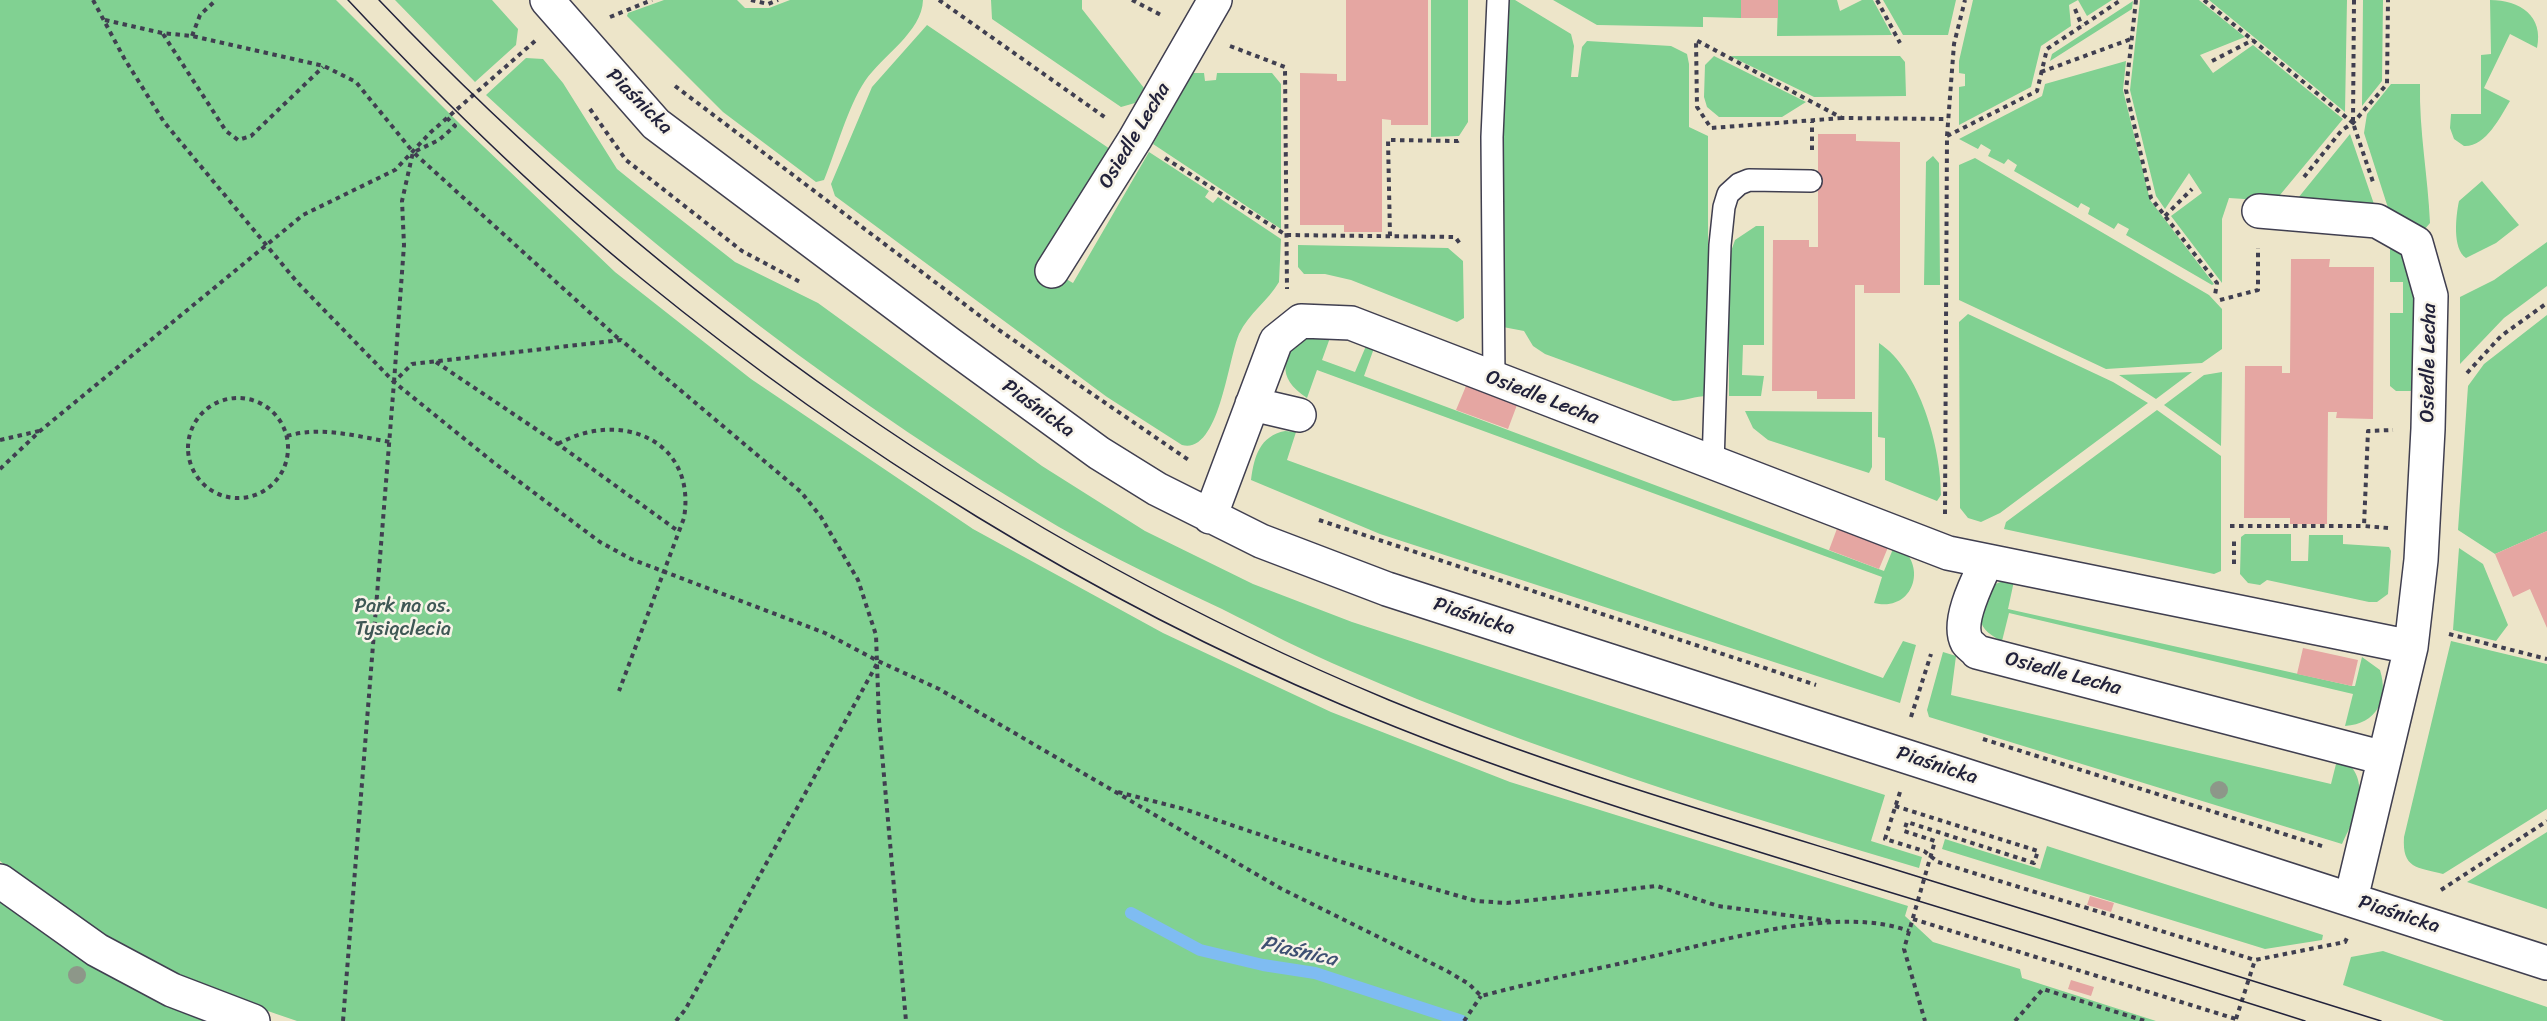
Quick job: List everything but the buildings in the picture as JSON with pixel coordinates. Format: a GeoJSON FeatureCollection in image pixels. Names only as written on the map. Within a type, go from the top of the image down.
{"type":"FeatureCollection","features":[{"type":"Feature","properties":{"kind":"street","name":"Osiedle Lecha"},"geometry":{"type":"LineString","coordinates":[[1052,271],[1135,139],[1215,0]]}},
{"type":"Feature","properties":{"kind":"street","name":"Piaśnicka"},"geometry":{"type":"LineString","coordinates":[[555,10],[656,124],[948,344],[1099,453],[1210,517],[1310,562],[1387,589],[2547,963]]}},
{"type":"Feature","properties":{"kind":"street","name":"Osiedle Lecha"},"geometry":{"type":"LineString","coordinates":[[2268,212],[2377,221],[2416,243],[2431,296],[2421,560],[2411,647],[2351,899]]}},
{"type":"Feature","properties":{"kind":"street","name":"Osiedle Lecha"},"geometry":{"type":"LineString","coordinates":[[1210,517],[1276,341],[1301,321],[1351,323],[1948,553],[2411,647]]}},
{"type":"Feature","properties":{"kind":"street"},"geometry":{"type":"LineString","coordinates":[[1252,404],[1299,415]]}},
{"type":"Feature","properties":{"kind":"street","name":"Osiedle Lecha"},"geometry":{"type":"LineString","coordinates":[[1987,561],[1971,597],[1964,626],[1967,642],[1977,652],[2384,758]]}},
{"type":"Feature","properties":{"kind":"street"},"geometry":{"type":"LineString","coordinates":[[0,881],[97,950],[172,990],[253,1021]]}},
{"type":"Feature","properties":{"kind":"lane"},"geometry":{"type":"LineString","coordinates":[[1494,380],[1492,137],[1498,0]]}},
{"type":"Feature","properties":{"kind":"lane"},"geometry":{"type":"LineString","coordinates":[[1713,464],[1720,245],[1724,207],[1728,194],[1739,184],[1749,180],[1811,181]]}},
{"type":"Feature","properties":{"kind":"path"},"geometry":{"type":"LineString","coordinates":[[93,0],[124,58],[165,122],[216,186],[267,242],[297,282],[394,382],[494,462],[600,542],[631,559],[825,633],[878,661],[939,688],[1280,888],[1447,971],[1469,984],[1481,996]]}},
{"type":"Feature","properties":{"kind":"path"},"geometry":{"type":"LineString","coordinates":[[192,36],[200,15],[216,0]]}},
{"type":"Feature","properties":{"kind":"path"},"geometry":{"type":"LineString","coordinates":[[607,19],[652,0]]}},
{"type":"Feature","properties":{"kind":"path"},"geometry":{"type":"LineString","coordinates":[[751,0],[768,4],[778,0]]}},
{"type":"Feature","properties":{"kind":"path"},"geometry":{"type":"LineString","coordinates":[[1132,0],[1195,33],[1285,67],[1287,292]]}},
{"type":"Feature","properties":{"kind":"path"},"geometry":{"type":"LineString","coordinates":[[1877,0],[1900,43]]}},
{"type":"Feature","properties":{"kind":"path"},"geometry":{"type":"LineString","coordinates":[[1948,553],[1944,495],[1947,136],[1954,44],[1965,0]]}},
{"type":"Feature","properties":{"kind":"path"},"geometry":{"type":"LineString","coordinates":[[1947,136],[2037,92],[2047,49],[2121,0]]}},
{"type":"Feature","properties":{"kind":"path"},"geometry":{"type":"LineString","coordinates":[[2136,0],[2126,90],[2151,198],[2217,283],[2215,295]]}},
{"type":"Feature","properties":{"kind":"path"},"geometry":{"type":"LineString","coordinates":[[2204,0],[2353,123]]}},
{"type":"Feature","properties":{"kind":"path"},"geometry":{"type":"LineString","coordinates":[[2355,0],[2353,123],[2387,227]]}},
{"type":"Feature","properties":{"kind":"path"},"geometry":{"type":"LineString","coordinates":[[2220,300],[2258,290],[2268,212],[2387,84],[2388,0]]}},
{"type":"Feature","properties":{"kind":"path"},"geometry":{"type":"LineString","coordinates":[[2075,9],[2082,26]]}},
{"type":"Feature","properties":{"kind":"path"},"geometry":{"type":"LineString","coordinates":[[0,469],[40,431],[267,242],[303,215],[395,170],[555,10]]}},
{"type":"Feature","properties":{"kind":"path"},"geometry":{"type":"LineString","coordinates":[[602,12],[613,26]]}},
{"type":"Feature","properties":{"kind":"path"},"geometry":{"type":"LineString","coordinates":[[104,20],[162,33],[192,36],[324,66],[356,82],[412,152],[621,340],[812,504],[858,579],[876,635],[879,720],[906,1021]]}},
{"type":"Feature","properties":{"kind":"path"},"geometry":{"type":"LineString","coordinates":[[162,33],[226,131],[238,140],[251,136],[324,66]]}},
{"type":"Feature","properties":{"kind":"path"},"geometry":{"type":"LineString","coordinates":[[2041,72],[2132,39]]}},
{"type":"Feature","properties":{"kind":"path"},"geometry":{"type":"LineString","coordinates":[[1842,118],[1696,40],[1697,106],[1711,128],[1842,118],[1948,119]]}},
{"type":"Feature","properties":{"kind":"path"},"geometry":{"type":"LineString","coordinates":[[2212,61],[2253,40]]}},
{"type":"Feature","properties":{"kind":"path"},"geometry":{"type":"LineString","coordinates":[[665,79],[996,328],[1191,462],[1224,480]]}},
{"type":"Feature","properties":{"kind":"path"},"geometry":{"type":"LineString","coordinates":[[412,152],[439,140],[455,126],[447,117]]}},
{"type":"Feature","properties":{"kind":"path"},"geometry":{"type":"LineString","coordinates":[[1390,236],[1389,140],[1458,141],[1466,136]]}},
{"type":"Feature","properties":{"kind":"path"},"geometry":{"type":"LineString","coordinates":[[343,1021],[390,442],[404,245],[402,201],[412,152]]}},
{"type":"Feature","properties":{"kind":"path"},"geometry":{"type":"LineString","coordinates":[[2165,216],[2192,189]]}},
{"type":"Feature","properties":{"kind":"path"},"geometry":{"type":"LineString","coordinates":[[1286,235],[1455,237],[1467,252]]}},
{"type":"Feature","properties":{"kind":"path"},"geometry":{"type":"LineString","coordinates":[[2466,375],[2500,336],[2547,303]]}},
{"type":"Feature","properties":{"kind":"path"},"geometry":{"type":"LineString","coordinates":[[394,382],[412,364],[621,340]]}},
{"type":"Feature","properties":{"kind":"path"},"geometry":{"type":"LineString","coordinates":[[435,362],[558,444],[678,531]]}},
{"type":"Feature","properties":{"kind":"path"},"geometry":{"type":"LineString","coordinates":[[231,399],[250,399],[266,406],[280,420],[287,436],[288,455],[282,472],[271,487],[255,495],[236,498],[218,494],[203,484],[193,469],[188,451],[190,433],[200,416],[213,405],[231,399]]}},
{"type":"Feature","properties":{"kind":"path"},"geometry":{"type":"LineString","coordinates":[[558,444],[574,435],[598,429],[624,428],[646,436],[669,455],[684,478],[687,504],[684,518],[619,691]]}},
{"type":"Feature","properties":{"kind":"path"},"geometry":{"type":"LineString","coordinates":[[287,436],[307,430],[322,430],[390,442]]}},
{"type":"Feature","properties":{"kind":"path"},"geometry":{"type":"LineString","coordinates":[[0,440],[40,431]]}},
{"type":"Feature","properties":{"kind":"path"},"geometry":{"type":"LineString","coordinates":[[2364,526],[2368,431]]}},
{"type":"Feature","properties":{"kind":"path"},"geometry":{"type":"LineString","coordinates":[[1310,517],[1820,687]]}},
{"type":"Feature","properties":{"kind":"path"},"geometry":{"type":"LineString","coordinates":[[2230,526],[2393,528]]}},
{"type":"Feature","properties":{"kind":"path"},"geometry":{"type":"LineString","coordinates":[[2234,537],[2234,564]]}},
{"type":"Feature","properties":{"kind":"path"},"geometry":{"type":"LineString","coordinates":[[2444,633],[2547,658]]}},
{"type":"Feature","properties":{"kind":"path"},"geometry":{"type":"LineString","coordinates":[[1911,717],[1933,646]]}},
{"type":"Feature","properties":{"kind":"path"},"geometry":{"type":"LineString","coordinates":[[676,1021],[686,1010],[878,661]]}},
{"type":"Feature","properties":{"kind":"path"},"geometry":{"type":"LineString","coordinates":[[1899,713],[1918,719]]}},
{"type":"Feature","properties":{"kind":"path"},"geometry":{"type":"LineString","coordinates":[[1982,739],[2336,850]]}},
{"type":"Feature","properties":{"kind":"path"},"geometry":{"type":"LineString","coordinates":[[1112,791],[1184,809],[1341,862],[1476,901],[1507,903],[1657,886],[1718,906],[1837,921],[1882,923],[1909,931]]}},
{"type":"Feature","properties":{"kind":"path"},"geometry":{"type":"LineString","coordinates":[[1897,799],[1885,839],[1930,856],[1938,862],[2255,960],[2345,942],[2349,932]]}},
{"type":"Feature","properties":{"kind":"path"},"geometry":{"type":"LineString","coordinates":[[1895,806],[2038,851],[2034,862],[1907,822],[1904,831],[1935,841],[1904,949],[1925,1021]]}},
{"type":"Feature","properties":{"kind":"path"},"geometry":{"type":"LineString","coordinates":[[2434,896],[2456,878],[2547,821]]}},
{"type":"Feature","properties":{"kind":"path"},"geometry":{"type":"LineString","coordinates":[[1912,919],[2235,1020],[2255,960]]}},
{"type":"Feature","properties":{"kind":"path"},"geometry":{"type":"LineString","coordinates":[[1464,1021],[1470,1016],[1481,996],[1745,936],[1837,921]]}},
{"type":"Feature","properties":{"kind":"path"},"geometry":{"type":"LineString","coordinates":[[2015,1021],[2043,989],[2145,1021]]}},
{"type":"Feature","properties":{"kind":"green space","name":"Park na os. Tysiąclecia"},"geometry":{"type":"Polygon","coordinates":[[[0,0],[336,0],[461,125],[615,272],[751,379],[973,529],[1163,633],[1331,712],[1510,782],[1908,906],[1905,916],[1933,942],[2020,969],[2022,978],[2156,1021],[297,1021],[177,975],[104,936],[69,914],[0,861],[0,0]]]}},
{"type":"Feature","properties":{"kind":"green space"},"geometry":{"type":"Polygon","coordinates":[[[395,0],[492,0],[518,29],[516,45],[475,82],[395,0]]]}},
{"type":"Feature","properties":{"kind":"green space"},"geometry":{"type":"Polygon","coordinates":[[[664,0],[737,0],[745,8],[769,8],[790,0],[923,0],[921,12],[909,33],[872,72],[859,91],[824,180],[816,182],[723,112],[627,16],[628,13],[664,0]]]}},
{"type":"Feature","properties":{"kind":"green space"},"geometry":{"type":"Polygon","coordinates":[[[991,0],[1082,0],[1082,9],[1144,88],[1135,103],[1121,107],[992,19],[991,0]]]}},
{"type":"Feature","properties":{"kind":"green space"},"geometry":{"type":"Polygon","coordinates":[[[1431,0],[1468,0],[1468,122],[1459,136],[1431,137],[1431,0]]]}},
{"type":"Feature","properties":{"kind":"green space"},"geometry":{"type":"Polygon","coordinates":[[[1503,0],[1515,0],[1571,34],[1574,46],[1571,77],[1578,77],[1582,47],[1587,41],[1671,46],[1687,54],[1689,127],[1708,136],[1708,396],[1673,401],[1545,354],[1533,346],[1524,331],[1503,327],[1503,0]]]}},
{"type":"Feature","properties":{"kind":"green space"},"geometry":{"type":"Polygon","coordinates":[[[1553,0],[1741,0],[1741,18],[1703,17],[1703,27],[1597,25],[1553,0]]]}},
{"type":"Feature","properties":{"kind":"green space"},"geometry":{"type":"Polygon","coordinates":[[[1778,0],[1837,0],[1840,11],[1862,0],[1873,0],[1892,35],[1777,36],[1778,0]]]}},
{"type":"Feature","properties":{"kind":"green space"},"geometry":{"type":"Polygon","coordinates":[[[1883,0],[1956,0],[1948,35],[1903,35],[1883,0]]]}},
{"type":"Feature","properties":{"kind":"green space"},"geometry":{"type":"Polygon","coordinates":[[[1973,0],[2078,0],[2069,5],[2071,26],[2041,46],[2031,87],[1959,125],[1959,87],[1965,86],[1965,74],[1959,73],[1959,61],[1973,0]]]}},
{"type":"Feature","properties":{"kind":"green space"},"geometry":{"type":"Polygon","coordinates":[[[2078,0],[2112,0],[2087,16],[2078,0]]]}},
{"type":"Feature","properties":{"kind":"green space"},"geometry":{"type":"Polygon","coordinates":[[[2140,0],[2199,0],[2245,37],[2200,55],[2213,73],[2253,45],[2343,119],[2275,201],[2229,198],[2222,219],[2222,283],[2171,216],[2202,193],[2189,173],[2165,209],[2156,196],[2130,90],[2140,0]]]}},
{"type":"Feature","properties":{"kind":"green space"},"geometry":{"type":"Polygon","coordinates":[[[2209,0],[2347,0],[2345,112],[2209,0]]]}},
{"type":"Feature","properties":{"kind":"green space"},"geometry":{"type":"Polygon","coordinates":[[[2363,0],[2383,0],[2382,81],[2362,106],[2363,0]]]}},
{"type":"Feature","properties":{"kind":"green space"},"geometry":{"type":"Polygon","coordinates":[[[2490,0],[2511,3],[2527,12],[2537,27],[2537,48],[2510,34],[2484,88],[2510,101],[2486,136],[2479,142],[2464,146],[2454,139],[2450,128],[2451,114],[2481,114],[2481,55],[2491,54],[2490,0]]]}},
{"type":"Feature","properties":{"kind":"green space"},"geometry":{"type":"Polygon","coordinates":[[[2133,1],[2132,9],[2050,61],[2052,54],[2133,1]]]}},
{"type":"Feature","properties":{"kind":"green space"},"geometry":{"type":"Polygon","coordinates":[[[927,25],[1110,149],[1052,271],[1073,283],[1149,152],[1209,191],[1205,197],[1213,203],[1218,197],[1281,239],[1279,282],[1239,334],[1213,421],[1205,435],[1195,444],[1182,445],[1107,397],[835,196],[831,184],[872,87],[927,25]]]}},
{"type":"Feature","properties":{"kind":"green space"},"geometry":{"type":"Polygon","coordinates":[[[1714,56],[1806,102],[1782,117],[1719,117],[1707,107],[1704,97],[1705,65],[1714,56]]]}},
{"type":"Feature","properties":{"kind":"green space"},"geometry":{"type":"Polygon","coordinates":[[[1730,56],[1900,56],[1905,62],[1906,96],[1814,97],[1730,56]]]}},
{"type":"Feature","properties":{"kind":"green space"},"geometry":{"type":"Polygon","coordinates":[[[526,58],[543,59],[563,83],[617,169],[735,262],[818,303],[1042,466],[1145,531],[1253,584],[1352,622],[1885,795],[1871,841],[1922,857],[1919,868],[1630,778],[1417,699],[1300,648],[1059,527],[982,480],[833,380],[690,271],[553,155],[486,95],[526,58]]]}},
{"type":"Feature","properties":{"kind":"green space"},"geometry":{"type":"Polygon","coordinates":[[[2126,61],[2123,90],[2150,200],[2214,284],[2212,285],[2126,235],[2129,229],[2118,223],[2114,229],[2088,214],[2090,208],[2081,203],[2078,208],[2014,171],[2017,165],[2008,159],[2004,164],[1988,156],[1991,150],[1981,144],[1978,149],[1959,139],[2042,96],[2045,84],[2126,61]]]}},
{"type":"Feature","properties":{"kind":"green space"},"geometry":{"type":"Polygon","coordinates":[[[1193,73],[1204,73],[1205,81],[1216,80],[1217,73],[1272,73],[1281,84],[1281,229],[1153,144],[1193,73]]]}},
{"type":"Feature","properties":{"kind":"green space"},"geometry":{"type":"Polygon","coordinates":[[[2391,84],[2420,84],[2430,223],[2424,230],[2390,214],[2364,133],[2367,114],[2391,84]]]}},
{"type":"Feature","properties":{"kind":"green space"},"geometry":{"type":"Polygon","coordinates":[[[2350,134],[2376,210],[2294,203],[2350,134]]]}},
{"type":"Feature","properties":{"kind":"green space"},"geometry":{"type":"Polygon","coordinates":[[[1933,156],[1939,163],[1940,285],[1924,285],[1926,162],[1933,156]]]}},
{"type":"Feature","properties":{"kind":"green space"},"geometry":{"type":"Polygon","coordinates":[[[1975,158],[2209,295],[2222,309],[2222,349],[2202,363],[2106,369],[1959,300],[1959,165],[1975,158]]]}},
{"type":"Feature","properties":{"kind":"green space"},"geometry":{"type":"Polygon","coordinates":[[[2482,181],[2519,225],[2496,243],[2466,258],[2457,240],[2456,223],[2459,201],[2482,181]]]}},
{"type":"Feature","properties":{"kind":"green space"},"geometry":{"type":"Polygon","coordinates":[[[1756,226],[1764,226],[1764,345],[1743,345],[1742,375],[1764,376],[1761,396],[1729,396],[1729,257],[1735,240],[1756,226]]]}},
{"type":"Feature","properties":{"kind":"green space"},"geometry":{"type":"Polygon","coordinates":[[[2390,238],[2417,269],[2419,391],[2396,391],[2390,386],[2390,313],[2403,313],[2403,282],[2390,282],[2390,238]]]}},
{"type":"Feature","properties":{"kind":"green space"},"geometry":{"type":"Polygon","coordinates":[[[2547,242],[2547,286],[2504,318],[2460,364],[2460,297],[2494,280],[2547,242]]]}},
{"type":"Feature","properties":{"kind":"green space"},"geometry":{"type":"Polygon","coordinates":[[[1298,245],[1448,248],[1463,261],[1464,318],[1457,322],[1351,280],[1325,274],[1304,274],[1298,267],[1298,245]]]}},
{"type":"Feature","properties":{"kind":"green space"},"geometry":{"type":"Polygon","coordinates":[[[1968,314],[2113,382],[2148,403],[2000,513],[1981,522],[1968,518],[1960,508],[1959,322],[1968,314]]]}},
{"type":"Feature","properties":{"kind":"green space"},"geometry":{"type":"Polygon","coordinates":[[[2547,315],[2547,531],[2495,554],[2458,530],[2468,386],[2484,364],[2547,315]]]}},
{"type":"Feature","properties":{"kind":"green space"},"geometry":{"type":"Polygon","coordinates":[[[1306,333],[1331,335],[1322,360],[1355,372],[1366,346],[1373,348],[1364,376],[1884,571],[1895,544],[1906,552],[1912,562],[1913,584],[1908,593],[1899,601],[1888,604],[1874,603],[1882,577],[1317,370],[1307,398],[1290,382],[1286,374],[1287,358],[1306,333]]]}},
{"type":"Feature","properties":{"kind":"green space"},"geometry":{"type":"Polygon","coordinates":[[[1879,343],[1893,355],[1906,372],[1925,412],[1932,433],[1940,476],[1941,495],[1937,501],[1885,480],[1885,438],[1878,437],[1879,343]]]}},
{"type":"Feature","properties":{"kind":"green space"},"geometry":{"type":"Polygon","coordinates":[[[2192,372],[2156,399],[2119,375],[2192,372]]]}},
{"type":"Feature","properties":{"kind":"green space"},"geometry":{"type":"Polygon","coordinates":[[[2222,372],[2221,446],[2164,405],[2204,375],[2222,372]]]}},
{"type":"Feature","properties":{"kind":"green space"},"geometry":{"type":"Polygon","coordinates":[[[2157,410],[2221,456],[2221,571],[2214,574],[2004,529],[2006,522],[2157,410]]]}},
{"type":"Feature","properties":{"kind":"green space"},"geometry":{"type":"Polygon","coordinates":[[[1745,411],[1872,412],[1872,467],[1869,473],[1768,440],[1753,428],[1745,411]]]}},
{"type":"Feature","properties":{"kind":"green space"},"geometry":{"type":"Polygon","coordinates":[[[1285,431],[1296,432],[1287,460],[1883,678],[1903,641],[1916,645],[1900,703],[1380,534],[1251,480],[1256,455],[1264,442],[1285,431]]]}},
{"type":"Feature","properties":{"kind":"green space"},"geometry":{"type":"Polygon","coordinates":[[[2245,534],[2291,534],[2291,561],[2308,561],[2309,535],[2343,535],[2343,544],[2389,547],[2391,551],[2388,594],[2377,602],[2369,602],[2267,580],[2260,585],[2248,583],[2240,574],[2241,537],[2245,534]]]}},
{"type":"Feature","properties":{"kind":"green space"},"geometry":{"type":"Polygon","coordinates":[[[2459,548],[2483,564],[2508,625],[2496,641],[2453,630],[2459,548]]]}},
{"type":"Feature","properties":{"kind":"green space"},"geometry":{"type":"Polygon","coordinates":[[[2003,581],[2014,581],[2008,609],[2352,686],[2355,686],[2362,657],[2380,670],[2383,691],[2381,700],[2373,715],[2356,724],[2345,726],[2353,694],[2009,613],[2002,641],[1985,630],[1981,617],[1984,603],[1993,585],[2003,581]]]}},
{"type":"Feature","properties":{"kind":"green space"},"geometry":{"type":"Polygon","coordinates":[[[2451,641],[2547,664],[2547,809],[2443,874],[2413,865],[2406,855],[2404,837],[2451,641]]]}},
{"type":"Feature","properties":{"kind":"green space"},"geometry":{"type":"Polygon","coordinates":[[[1943,652],[1956,656],[1951,695],[2331,784],[2338,756],[2349,764],[2356,774],[2359,785],[2357,808],[2353,820],[2342,844],[1929,717],[1927,710],[1943,652]]]}},
{"type":"Feature","properties":{"kind":"green space"},"geometry":{"type":"Polygon","coordinates":[[[2547,832],[2547,909],[2467,882],[2547,832]]]}},
{"type":"Feature","properties":{"kind":"green space"},"geometry":{"type":"Polygon","coordinates":[[[1945,839],[2040,869],[2047,846],[2323,935],[2322,940],[2265,949],[1942,849],[1945,839]]]}},
{"type":"Feature","properties":{"kind":"green space"},"geometry":{"type":"Polygon","coordinates":[[[0,899],[211,1021],[0,1021],[0,899]]]}},
{"type":"Feature","properties":{"kind":"green space"},"geometry":{"type":"Polygon","coordinates":[[[2383,951],[2547,1007],[2547,1021],[2444,1021],[2343,985],[2351,957],[2383,951]]]}},
{"type":"Feature","properties":{"kind":"waterway","name":"Piaśnica"},"geometry":{"type":"LineString","coordinates":[[1131,913],[1200,950],[1263,965],[1315,973],[1462,1021]]}},
{"type":"Feature","properties":{"kind":"tram line"},"geometry":{"type":"LineString","coordinates":[[348,0],[418,73],[527,179],[603,247],[722,342],[805,403],[977,517],[1156,618],[1342,705],[1532,778],[1724,841],[2305,1021]]}},
{"type":"Feature","properties":{"kind":"tram line"},"geometry":{"type":"LineString","coordinates":[[379,0],[489,110],[603,213],[723,311],[847,402],[976,487],[1109,565],[1247,636],[1389,700],[1558,763],[1672,801],[2381,1021]]}}]}
